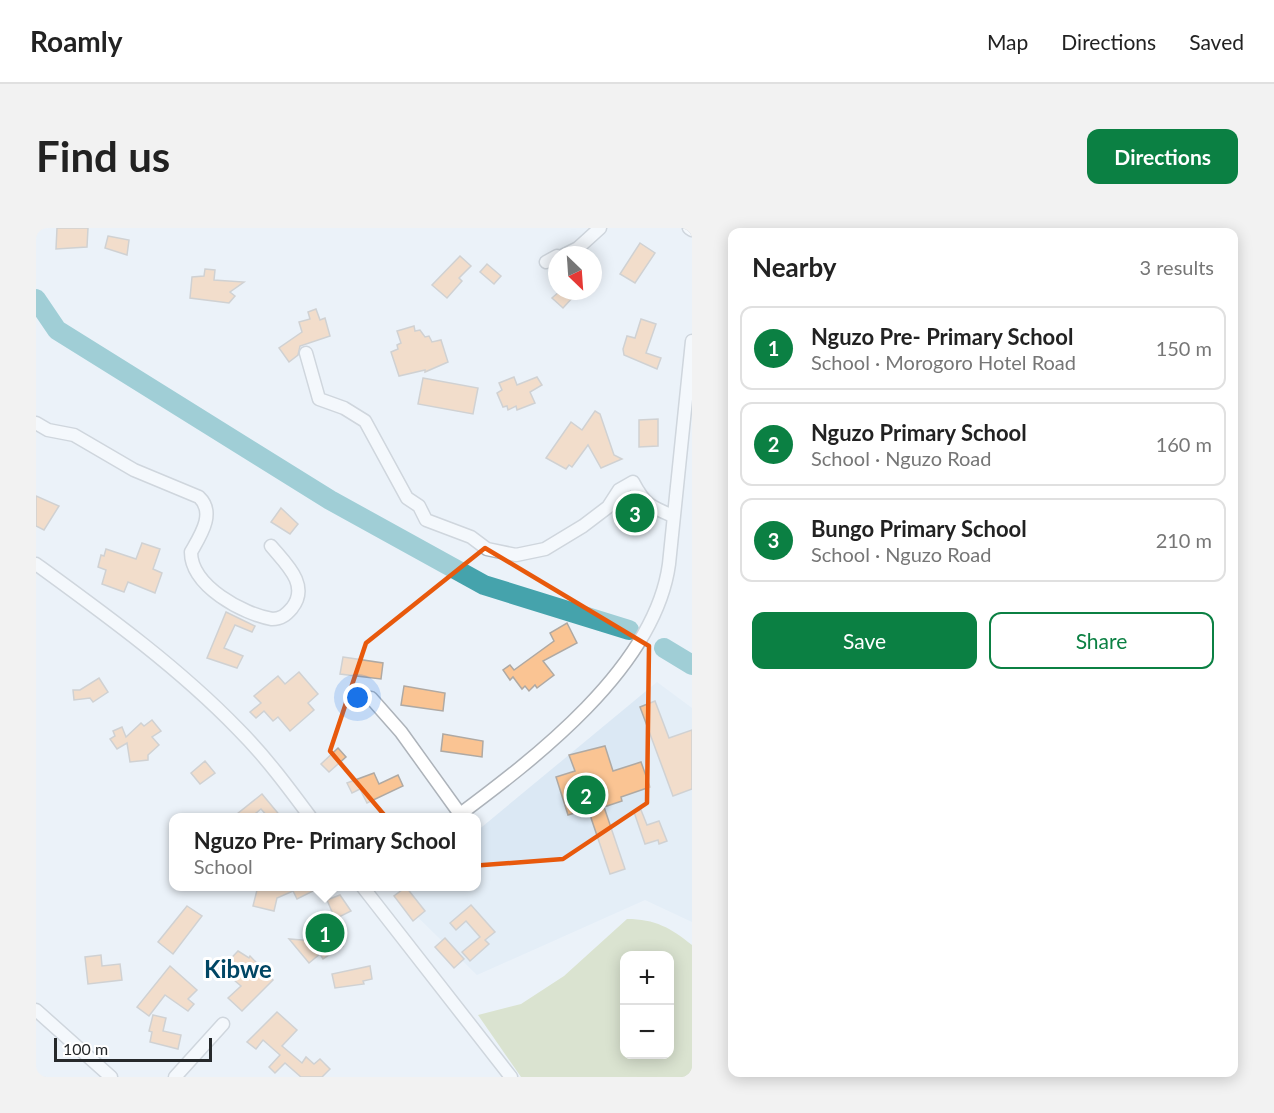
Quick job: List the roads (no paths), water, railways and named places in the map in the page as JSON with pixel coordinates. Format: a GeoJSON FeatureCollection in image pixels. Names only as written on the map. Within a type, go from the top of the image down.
{"type":"FeatureCollection","features":[{"type":"Feature","properties":{"kind":"street"},"geometry":{"type":"LineString","coordinates":[[580,246],[600,228]]}},
{"type":"Feature","properties":{"kind":"street"},"geometry":{"type":"LineString","coordinates":[[462,813],[580,716],[636,646],[648,624],[667,577],[692,341]]}},
{"type":"Feature","properties":{"kind":"street"},"geometry":{"type":"LineString","coordinates":[[306,352],[319,399],[344,408],[365,421],[407,498],[419,506],[426,520],[471,537],[487,549],[516,555],[545,549],[600,513],[612,502],[619,490],[633,482],[650,507],[662,514],[673,516]]}},
{"type":"Feature","properties":{"kind":"street"},"geometry":{"type":"LineString","coordinates":[[36,423],[48,430],[74,435],[134,470],[199,497],[206,503],[207,510],[204,525],[191,552],[198,571],[225,601],[272,619],[288,613],[297,601],[299,590],[296,579],[271,546]]}},
{"type":"Feature","properties":{"kind":"street"},"geometry":{"type":"LineString","coordinates":[[36,564],[98,609],[208,700],[259,751],[307,813]]}},
{"type":"Feature","properties":{"kind":"street"},"geometry":{"type":"LineString","coordinates":[[371,698],[401,732],[456,813]]}},
{"type":"Feature","properties":{"kind":"street"},"geometry":{"type":"LineString","coordinates":[[366,891],[511,1077]]}},
{"type":"Feature","properties":{"kind":"street"},"geometry":{"type":"LineString","coordinates":[[36,1010],[111,1077]]}},
{"type":"Feature","properties":{"kind":"street"},"geometry":{"type":"LineString","coordinates":[[175,1077],[224,1024]]}},
{"type":"Feature","properties":{"kind":"waterway"},"geometry":{"type":"LineString","coordinates":[[36,299],[57,330],[330,500],[484,585],[629,630]]}},
{"type":"Feature","properties":{"kind":"waterway"},"geometry":{"type":"LineString","coordinates":[[664,648],[692,665]]}},
{"type":"Feature","properties":{"kind":"place","name":"Bungo Primary School"},"geometry":{"type":"Point","coordinates":[635,513]}},
{"type":"Feature","properties":{"kind":"place","name":"Nguzo Primary School"},"geometry":{"type":"Point","coordinates":[586,795]}},
{"type":"Feature","properties":{"kind":"place","name":"Nguzo Pre- Primary School"},"geometry":{"type":"Point","coordinates":[325,933]}},
{"type":"Feature","properties":{"kind":"district","name":"Kibwe"},"geometry":{"type":"Point","coordinates":[238,970]}}]}
